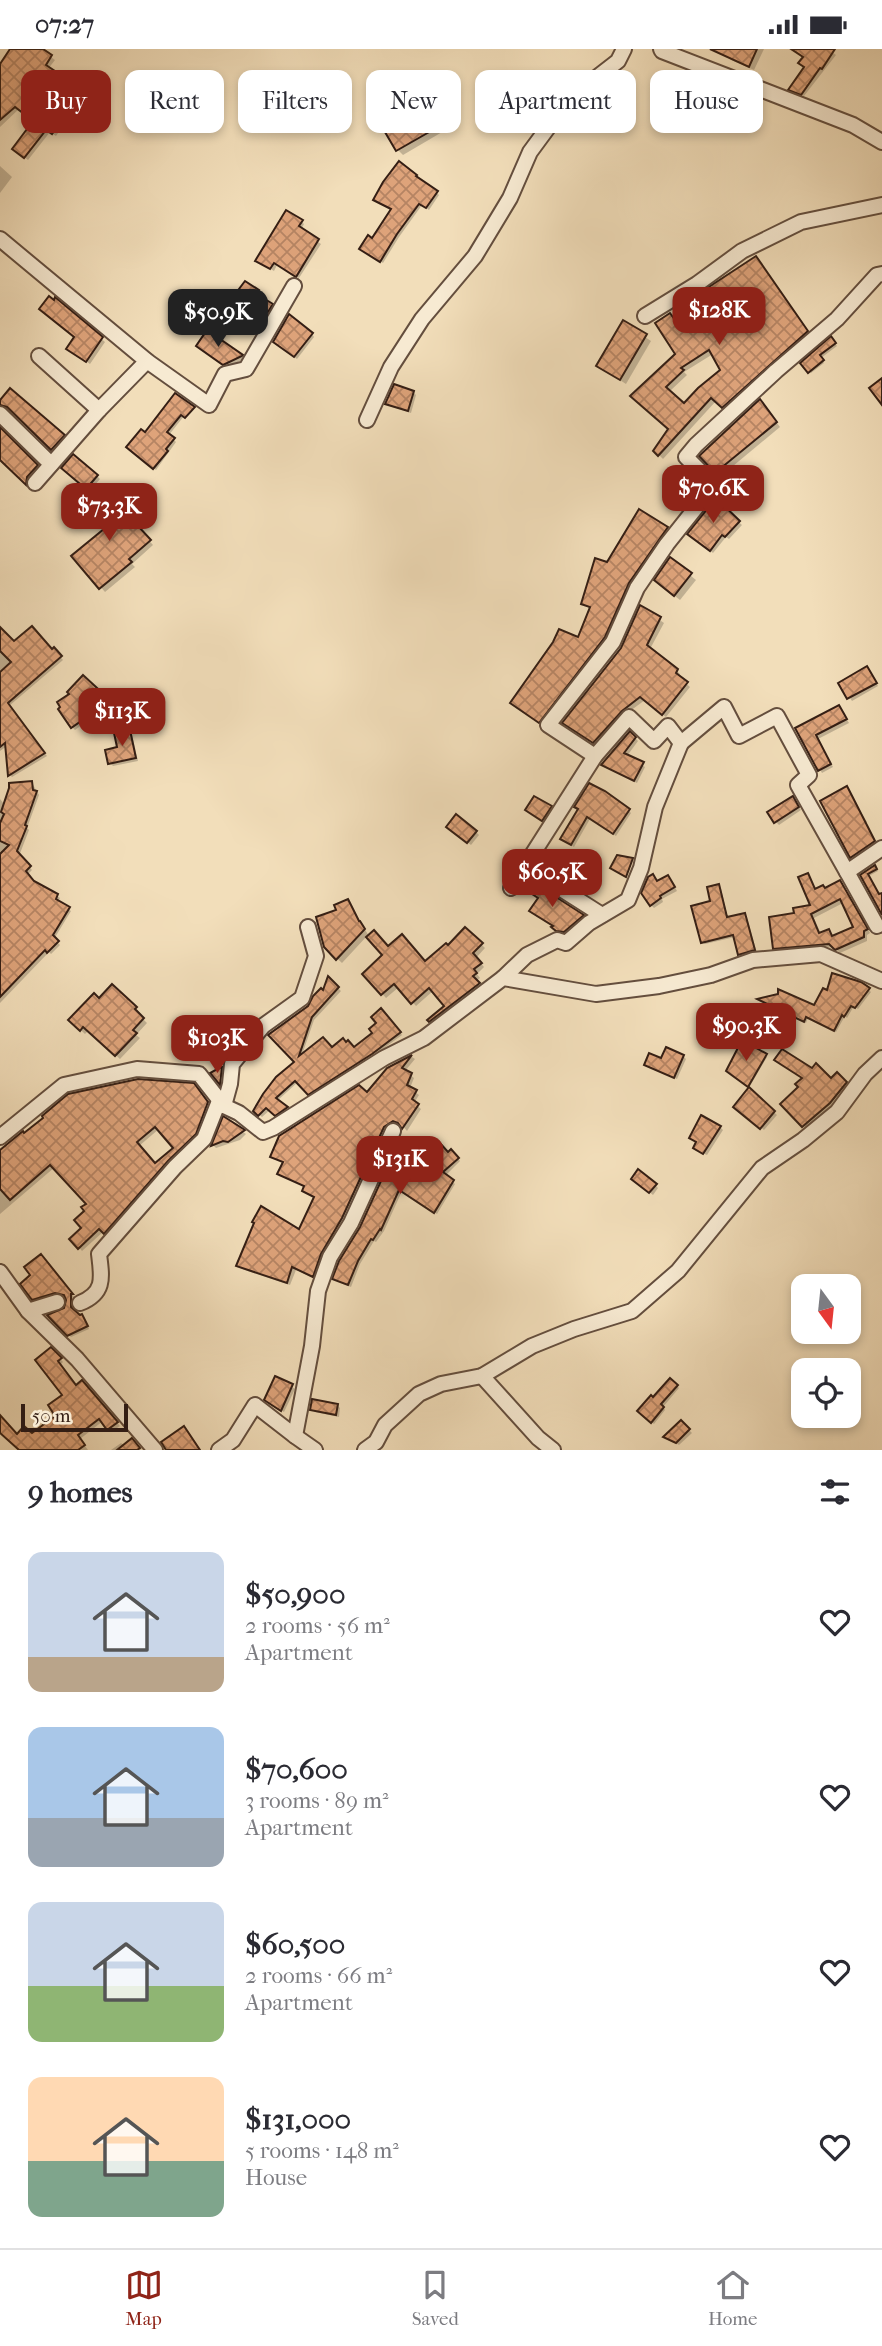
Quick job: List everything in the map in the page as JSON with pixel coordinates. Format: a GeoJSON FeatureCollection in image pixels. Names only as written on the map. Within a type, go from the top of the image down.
{"type":"FeatureCollection","features":[{"type":"Feature","properties":{"kind":"street"},"geometry":{"type":"LineString","coordinates":[[367,420],[391,366],[422,319],[475,256],[510,198],[530,152],[569,99],[618,61],[624,49]]}},
{"type":"Feature","properties":{"kind":"street"},"geometry":{"type":"LineString","coordinates":[[662,50],[853,125],[882,142]]}},
{"type":"Feature","properties":{"kind":"street"},"geometry":{"type":"LineString","coordinates":[[645,316],[743,251],[802,222],[882,205]]}},
{"type":"Feature","properties":{"kind":"street"},"geometry":{"type":"LineString","coordinates":[[0,239],[147,361],[209,405],[225,374],[246,369],[294,286]]}},
{"type":"Feature","properties":{"kind":"street"},"geometry":{"type":"LineString","coordinates":[[595,756],[548,725],[613,642],[637,588],[667,544],[714,485],[686,457],[776,371],[837,319],[877,275],[882,274]]}},
{"type":"Feature","properties":{"kind":"street"},"geometry":{"type":"LineString","coordinates":[[39,356],[99,410]]}},
{"type":"Feature","properties":{"kind":"street"},"geometry":{"type":"LineString","coordinates":[[35,483],[99,410],[147,361]]}},
{"type":"Feature","properties":{"kind":"street"},"geometry":{"type":"LineString","coordinates":[[0,414],[51,464]]}},
{"type":"Feature","properties":{"kind":"street"},"geometry":{"type":"LineString","coordinates":[[0,1137],[64,1085],[137,1069],[199,1073],[221,1103],[263,1132],[273,1128],[384,1058],[424,1038],[503,978],[527,955],[558,940],[566,943],[589,923],[628,900],[641,868],[655,807],[681,743],[724,707],[739,736],[776,716],[809,775],[798,785],[877,926]]}},
{"type":"Feature","properties":{"kind":"street"},"geometry":{"type":"LineString","coordinates":[[511,888],[595,756],[629,717],[654,741],[668,726],[681,743]]}},
{"type":"Feature","properties":{"kind":"street"},"geometry":{"type":"LineString","coordinates":[[848,872],[882,848]]}},
{"type":"Feature","properties":{"kind":"street"},"geometry":{"type":"LineString","coordinates":[[525,866],[602,915]]}},
{"type":"Feature","properties":{"kind":"street"},"geometry":{"type":"LineString","coordinates":[[80,1303],[99,1291],[102,1273],[99,1254],[175,1167],[204,1139],[230,1084],[232,1064],[263,1026],[302,998],[316,956],[308,927]]}},
{"type":"Feature","properties":{"kind":"street"},"geometry":{"type":"LineString","coordinates":[[503,978],[597,994],[659,986],[711,975],[753,960],[821,954],[882,981]]}},
{"type":"Feature","properties":{"kind":"street"},"geometry":{"type":"LineString","coordinates":[[365,1450],[376,1442],[385,1425],[419,1394],[441,1384],[482,1375],[532,1346],[574,1329],[632,1311],[678,1271],[762,1168],[803,1140],[836,1112],[865,1074],[882,1058]]}},
{"type":"Feature","properties":{"kind":"street"},"geometry":{"type":"LineString","coordinates":[[295,1436],[312,1346],[318,1291],[330,1257],[351,1223],[393,1131]]}},
{"type":"Feature","properties":{"kind":"street"},"geometry":{"type":"LineString","coordinates":[[0,1272],[28,1311],[77,1359],[155,1450]]}},
{"type":"Feature","properties":{"kind":"street"},"geometry":{"type":"LineString","coordinates":[[28,1311],[57,1302]]}},
{"type":"Feature","properties":{"kind":"street"},"geometry":{"type":"LineString","coordinates":[[482,1375],[538,1438],[553,1450]]}},
{"type":"Feature","properties":{"kind":"street"},"geometry":{"type":"LineString","coordinates":[[219,1450],[233,1440],[255,1405],[315,1450]]}},
{"type":"Feature","properties":{"kind":"building"},"geometry":{"type":"Polygon","coordinates":[[[10,49],[43,49],[52,55],[46,65],[54,70],[21,70],[21,112],[15,107],[0,120],[0,64],[10,49]]]}},
{"type":"Feature","properties":{"kind":"building"},"geometry":{"type":"Polygon","coordinates":[[[710,49],[757,49],[749,67],[710,49]]]}},
{"type":"Feature","properties":{"kind":"building"},"geometry":{"type":"Polygon","coordinates":[[[791,49],[835,49],[801,95],[788,90],[804,67],[798,63],[803,57],[791,49]]]}},
{"type":"Feature","properties":{"kind":"building"},"geometry":{"type":"Polygon","coordinates":[[[24,133],[44,133],[24,158],[12,149],[24,133]]]}},
{"type":"Feature","properties":{"kind":"building"},"geometry":{"type":"Polygon","coordinates":[[[386,133],[428,133],[396,151],[386,133]]]}},
{"type":"Feature","properties":{"kind":"building"},"geometry":{"type":"Polygon","coordinates":[[[399,161],[438,191],[426,208],[419,204],[380,262],[359,249],[368,235],[372,238],[391,209],[373,200],[399,161]]]}},
{"type":"Feature","properties":{"kind":"building"},"geometry":{"type":"Polygon","coordinates":[[[286,210],[303,220],[299,226],[319,239],[296,277],[274,263],[270,269],[255,261],[286,210]]]}},
{"type":"Feature","properties":{"kind":"building"},"geometry":{"type":"Polygon","coordinates":[[[756,256],[808,331],[722,408],[711,398],[658,456],[653,451],[668,429],[630,396],[675,354],[655,323],[670,313],[675,320],[698,307],[692,298],[756,256]],[[709,350],[681,368],[684,370],[666,387],[684,403],[720,370],[709,350]]]}},
{"type":"Feature","properties":{"kind":"building"},"geometry":{"type":"Polygon","coordinates":[[[245,281],[259,290],[253,299],[239,289],[245,281]]]}},
{"type":"Feature","properties":{"kind":"building"},"geometry":{"type":"Polygon","coordinates":[[[49,296],[54,300],[55,297],[103,337],[86,362],[66,349],[74,337],[39,309],[49,296]]]}},
{"type":"Feature","properties":{"kind":"building"},"geometry":{"type":"Polygon","coordinates":[[[263,298],[273,304],[268,312],[258,305],[263,298]]]}},
{"type":"Feature","properties":{"kind":"building"},"geometry":{"type":"Polygon","coordinates":[[[289,314],[313,333],[294,357],[273,342],[289,314]]]}},
{"type":"Feature","properties":{"kind":"building"},"geometry":{"type":"Polygon","coordinates":[[[623,320],[647,334],[620,380],[596,366],[623,320]]]}},
{"type":"Feature","properties":{"kind":"building"},"geometry":{"type":"Polygon","coordinates":[[[207,330],[243,355],[223,365],[196,346],[207,330]]]}},
{"type":"Feature","properties":{"kind":"building"},"geometry":{"type":"Polygon","coordinates":[[[831,336],[836,343],[820,355],[824,360],[808,373],[800,363],[831,336]]]}},
{"type":"Feature","properties":{"kind":"building"},"geometry":{"type":"Polygon","coordinates":[[[882,378],[882,405],[869,388],[882,378]]]}},
{"type":"Feature","properties":{"kind":"building"},"geometry":{"type":"Polygon","coordinates":[[[394,384],[414,391],[408,411],[385,404],[394,384]]]}},
{"type":"Feature","properties":{"kind":"building"},"geometry":{"type":"Polygon","coordinates":[[[10,388],[65,435],[51,450],[7,407],[0,405],[0,400],[10,388]]]}},
{"type":"Feature","properties":{"kind":"building"},"geometry":{"type":"Polygon","coordinates":[[[175,393],[195,407],[185,418],[181,415],[167,432],[175,438],[153,469],[126,447],[141,429],[145,432],[175,393]]]}},
{"type":"Feature","properties":{"kind":"building"},"geometry":{"type":"Polygon","coordinates":[[[760,399],[777,422],[715,473],[699,456],[760,399]]]}},
{"type":"Feature","properties":{"kind":"building"},"geometry":{"type":"Polygon","coordinates":[[[0,427],[38,465],[27,477],[26,485],[0,460],[0,427]]]}},
{"type":"Feature","properties":{"kind":"building"},"geometry":{"type":"Polygon","coordinates":[[[73,454],[98,475],[86,489],[61,468],[73,454]]]}},
{"type":"Feature","properties":{"kind":"building"},"geometry":{"type":"Polygon","coordinates":[[[96,485],[108,498],[105,501],[121,517],[126,513],[151,540],[129,559],[132,562],[99,589],[71,556],[110,524],[84,498],[96,485]]]}},
{"type":"Feature","properties":{"kind":"building"},"geometry":{"type":"Polygon","coordinates":[[[716,498],[740,521],[725,537],[722,535],[710,551],[687,534],[716,498]]]}},
{"type":"Feature","properties":{"kind":"building"},"geometry":{"type":"Polygon","coordinates":[[[639,509],[668,527],[629,583],[605,637],[539,723],[510,703],[553,642],[559,629],[578,637],[590,607],[581,604],[595,558],[607,562],[639,509]]]}},
{"type":"Feature","properties":{"kind":"building"},"geometry":{"type":"Polygon","coordinates":[[[670,557],[692,573],[674,596],[654,580],[670,557]]]}},
{"type":"Feature","properties":{"kind":"building"},"geometry":{"type":"Polygon","coordinates":[[[640,605],[661,617],[647,645],[678,669],[676,673],[688,682],[662,715],[640,697],[622,711],[593,743],[562,723],[621,648],[640,605]]]}},
{"type":"Feature","properties":{"kind":"building"},"geometry":{"type":"Polygon","coordinates":[[[32,626],[52,649],[54,647],[62,656],[8,703],[45,753],[8,776],[5,743],[0,747],[0,672],[11,662],[0,651],[0,627],[14,641],[32,626]]]}},
{"type":"Feature","properties":{"kind":"building"},"geometry":{"type":"Polygon","coordinates":[[[867,666],[877,683],[847,699],[838,683],[867,666]]]}},
{"type":"Feature","properties":{"kind":"building"},"geometry":{"type":"Polygon","coordinates":[[[83,675],[108,698],[97,710],[71,728],[58,709],[60,707],[57,702],[69,694],[67,692],[83,675]]]}},
{"type":"Feature","properties":{"kind":"building"},"geometry":{"type":"Polygon","coordinates":[[[839,705],[847,719],[816,735],[831,764],[818,771],[795,728],[839,705]]]}},
{"type":"Feature","properties":{"kind":"building"},"geometry":{"type":"Polygon","coordinates":[[[130,730],[136,758],[108,764],[105,750],[117,747],[114,733],[130,730]]]}},
{"type":"Feature","properties":{"kind":"building"},"geometry":{"type":"Polygon","coordinates":[[[630,731],[636,737],[624,753],[644,762],[634,781],[601,765],[630,731]]]}},
{"type":"Feature","properties":{"kind":"building"},"geometry":{"type":"Polygon","coordinates":[[[32,781],[33,790],[37,791],[17,851],[31,866],[26,871],[34,881],[58,894],[56,899],[70,907],[53,935],[59,941],[47,953],[45,950],[0,997],[0,854],[9,845],[0,841],[0,823],[4,814],[1,812],[9,783],[32,781]]]}},
{"type":"Feature","properties":{"kind":"building"},"geometry":{"type":"Polygon","coordinates":[[[589,783],[630,809],[613,834],[587,817],[571,845],[560,839],[578,809],[574,807],[589,783]]]}},
{"type":"Feature","properties":{"kind":"building"},"geometry":{"type":"Polygon","coordinates":[[[847,786],[875,841],[850,858],[820,801],[847,786]]]}},
{"type":"Feature","properties":{"kind":"building"},"geometry":{"type":"Polygon","coordinates":[[[534,796],[552,806],[542,821],[525,810],[534,796]]]}},
{"type":"Feature","properties":{"kind":"building"},"geometry":{"type":"Polygon","coordinates":[[[793,796],[799,807],[774,823],[767,812],[793,796]]]}},
{"type":"Feature","properties":{"kind":"building"},"geometry":{"type":"Polygon","coordinates":[[[456,814],[477,831],[467,843],[446,827],[456,814]]]}},
{"type":"Feature","properties":{"kind":"building"},"geometry":{"type":"Polygon","coordinates":[[[579,851],[594,860],[576,887],[565,880],[575,865],[571,863],[579,851]]]}},
{"type":"Feature","properties":{"kind":"building"},"geometry":{"type":"Polygon","coordinates":[[[617,855],[633,858],[626,877],[610,868],[617,855]]]}},
{"type":"Feature","properties":{"kind":"building"},"geometry":{"type":"Polygon","coordinates":[[[875,865],[877,869],[868,874],[879,894],[882,893],[882,915],[860,875],[875,865]]]}},
{"type":"Feature","properties":{"kind":"building"},"geometry":{"type":"Polygon","coordinates":[[[808,873],[815,889],[823,885],[825,888],[840,880],[868,929],[864,931],[864,937],[835,950],[829,944],[773,949],[769,917],[794,913],[793,908],[810,905],[798,877],[808,873]],[[840,899],[811,914],[819,933],[829,929],[832,936],[853,927],[840,899]]]}},
{"type":"Feature","properties":{"kind":"building"},"geometry":{"type":"Polygon","coordinates":[[[653,874],[657,881],[668,875],[675,887],[650,906],[641,893],[648,877],[653,874]]]}},
{"type":"Feature","properties":{"kind":"building"},"geometry":{"type":"Polygon","coordinates":[[[528,879],[584,915],[564,932],[556,931],[551,927],[553,926],[529,911],[538,898],[523,888],[528,879]]]}},
{"type":"Feature","properties":{"kind":"building"},"geometry":{"type":"Polygon","coordinates":[[[719,884],[727,917],[745,913],[755,950],[738,955],[733,935],[701,943],[691,906],[710,901],[707,887],[719,884]]]}},
{"type":"Feature","properties":{"kind":"building"},"geometry":{"type":"Polygon","coordinates":[[[348,899],[365,929],[336,960],[324,947],[316,917],[336,910],[334,905],[348,899]]]}},
{"type":"Feature","properties":{"kind":"building"},"geometry":{"type":"Polygon","coordinates":[[[465,927],[483,943],[473,953],[482,963],[474,969],[477,973],[473,976],[480,983],[429,1022],[427,1020],[444,1006],[429,988],[411,1004],[394,984],[381,995],[362,974],[382,955],[366,937],[374,930],[388,946],[402,934],[425,961],[446,943],[448,945],[465,927]]]}},
{"type":"Feature","properties":{"kind":"building"},"geometry":{"type":"Polygon","coordinates":[[[832,973],[861,982],[870,988],[855,1008],[851,1006],[844,1017],[842,1015],[834,1031],[806,1017],[804,1022],[757,999],[778,994],[778,989],[814,1005],[823,988],[827,990],[832,973]]]}},
{"type":"Feature","properties":{"kind":"building"},"geometry":{"type":"Polygon","coordinates":[[[328,976],[339,987],[312,1017],[299,1056],[323,1037],[332,1047],[343,1038],[354,1047],[372,1033],[369,1029],[376,1023],[371,1017],[381,1008],[401,1032],[308,1095],[295,1081],[276,1098],[288,1107],[275,1116],[266,1108],[258,1116],[253,1111],[263,1094],[276,1077],[294,1062],[268,1035],[308,1006],[313,996],[321,988],[323,990],[328,976]]]}},
{"type":"Feature","properties":{"kind":"building"},"geometry":{"type":"Polygon","coordinates":[[[112,984],[137,1007],[135,1009],[144,1018],[133,1030],[137,1033],[115,1056],[83,1027],[80,1031],[68,1020],[94,993],[99,998],[112,984]]]}},
{"type":"Feature","properties":{"kind":"building"},"geometry":{"type":"Polygon","coordinates":[[[742,1040],[767,1054],[748,1087],[726,1071],[742,1040]]]}},
{"type":"Feature","properties":{"kind":"building"},"geometry":{"type":"Polygon","coordinates":[[[666,1047],[684,1055],[674,1078],[644,1065],[649,1053],[661,1058],[666,1047]]]}},
{"type":"Feature","properties":{"kind":"building"},"geometry":{"type":"Polygon","coordinates":[[[782,1049],[812,1068],[816,1063],[831,1078],[837,1072],[847,1082],[830,1103],[802,1127],[780,1104],[798,1087],[795,1084],[802,1078],[774,1060],[782,1049]]]}},
{"type":"Feature","properties":{"kind":"building"},"geometry":{"type":"Polygon","coordinates":[[[412,1055],[402,1068],[412,1073],[407,1085],[417,1090],[412,1099],[419,1104],[402,1129],[393,1121],[384,1127],[342,1218],[321,1254],[313,1277],[292,1267],[287,1283],[236,1266],[254,1223],[252,1222],[261,1206],[299,1229],[314,1197],[302,1191],[304,1186],[277,1174],[283,1162],[270,1157],[279,1136],[359,1085],[367,1092],[387,1068],[412,1055]]]}},
{"type":"Feature","properties":{"kind":"building"},"geometry":{"type":"Polygon","coordinates":[[[222,1067],[220,1085],[210,1073],[222,1067]]]}},
{"type":"Feature","properties":{"kind":"building"},"geometry":{"type":"Polygon","coordinates":[[[138,1079],[194,1083],[208,1102],[196,1134],[168,1161],[104,1234],[99,1229],[78,1249],[69,1239],[81,1228],[74,1220],[84,1211],[81,1207],[86,1204],[50,1165],[10,1200],[0,1189],[0,1150],[43,1118],[42,1116],[68,1094],[138,1079]],[[155,1127],[137,1142],[155,1163],[173,1148],[155,1127]]]}},
{"type":"Feature","properties":{"kind":"building"},"geometry":{"type":"Polygon","coordinates":[[[749,1087],[775,1111],[760,1129],[733,1107],[749,1087]]]}},
{"type":"Feature","properties":{"kind":"building"},"geometry":{"type":"Polygon","coordinates":[[[701,1115],[721,1126],[703,1154],[693,1148],[696,1142],[689,1138],[701,1115]]]}},
{"type":"Feature","properties":{"kind":"building"},"geometry":{"type":"Polygon","coordinates":[[[223,1116],[245,1130],[228,1142],[223,1141],[211,1146],[223,1116]]]}},
{"type":"Feature","properties":{"kind":"building"},"geometry":{"type":"Polygon","coordinates":[[[401,1137],[404,1138],[402,1144],[427,1153],[439,1142],[448,1152],[451,1149],[459,1158],[443,1172],[454,1180],[434,1213],[399,1190],[381,1230],[371,1239],[348,1285],[332,1279],[339,1261],[360,1227],[401,1137]]]}},
{"type":"Feature","properties":{"kind":"building"},"geometry":{"type":"Polygon","coordinates":[[[638,1169],[657,1184],[649,1193],[631,1179],[638,1169]]]}},
{"type":"Feature","properties":{"kind":"building"},"geometry":{"type":"Polygon","coordinates":[[[41,1254],[73,1294],[71,1307],[82,1314],[88,1326],[67,1336],[47,1315],[64,1308],[64,1295],[55,1293],[32,1300],[20,1284],[30,1275],[24,1267],[41,1254]]]}},
{"type":"Feature","properties":{"kind":"building"},"geometry":{"type":"Polygon","coordinates":[[[51,1347],[62,1358],[58,1361],[76,1385],[82,1380],[118,1422],[107,1430],[99,1419],[78,1435],[85,1445],[78,1450],[19,1450],[0,1433],[0,1415],[17,1434],[24,1426],[32,1433],[55,1416],[48,1405],[62,1395],[35,1360],[51,1347]]]}},
{"type":"Feature","properties":{"kind":"building"},"geometry":{"type":"Polygon","coordinates":[[[275,1376],[293,1384],[281,1411],[264,1400],[275,1376]]]}},
{"type":"Feature","properties":{"kind":"building"},"geometry":{"type":"Polygon","coordinates":[[[670,1378],[678,1385],[661,1404],[664,1407],[651,1423],[637,1411],[670,1378]]]}},
{"type":"Feature","properties":{"kind":"building"},"geometry":{"type":"Polygon","coordinates":[[[312,1399],[338,1404],[336,1415],[310,1410],[312,1399]]]}},
{"type":"Feature","properties":{"kind":"building"},"geometry":{"type":"Polygon","coordinates":[[[681,1420],[690,1429],[676,1443],[663,1437],[681,1420]]]}},
{"type":"Feature","properties":{"kind":"building"},"geometry":{"type":"Polygon","coordinates":[[[184,1426],[200,1450],[166,1450],[161,1442],[184,1426]]]}},
{"type":"Feature","properties":{"kind":"building"},"geometry":{"type":"Polygon","coordinates":[[[132,1438],[140,1448],[117,1450],[132,1438]]]}}]}
